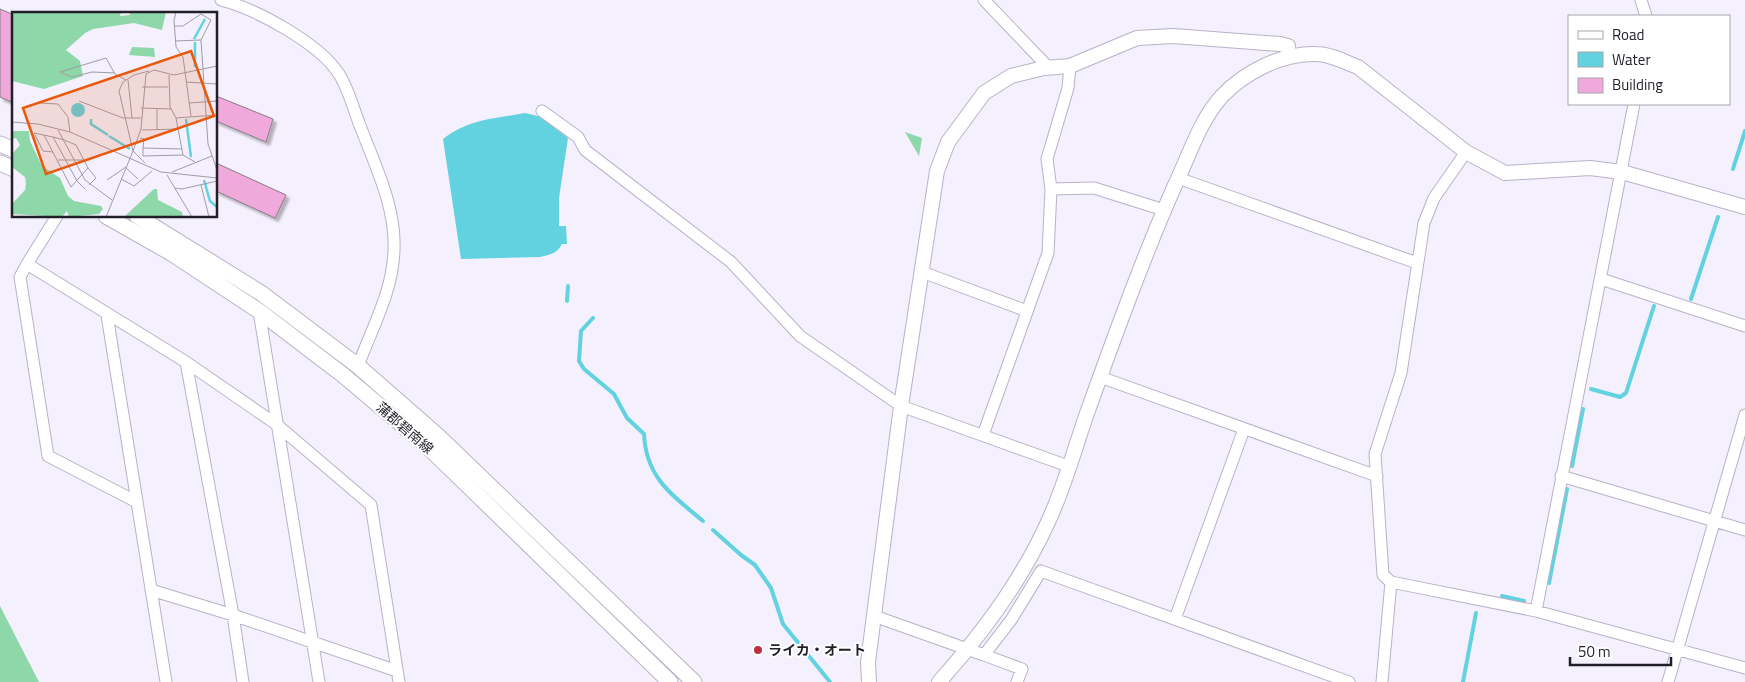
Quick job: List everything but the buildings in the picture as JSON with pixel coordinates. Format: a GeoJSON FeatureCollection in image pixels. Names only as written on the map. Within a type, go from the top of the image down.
{"type":"FeatureCollection","features":[{"type":"Feature","properties":{"kind":"main road"},"geometry":{"type":"LineString","coordinates":[[0,144],[12,149]]}},
{"type":"Feature","properties":{"kind":"main road"},"geometry":{"type":"LineString","coordinates":[[0,163],[12,168]]}},
{"type":"Feature","properties":{"kind":"main road","name":"蒲郡碧南線"},"geometry":{"type":"LineString","coordinates":[[110,218],[171,253],[259,311],[343,375],[426,445],[670,682]]}},
{"type":"Feature","properties":{"kind":"main road","name":"蒲郡碧南線"},"geometry":{"type":"LineString","coordinates":[[140,218],[260,293],[358,366],[438,436],[694,682]]}},
{"type":"Feature","properties":{"kind":"street"},"geometry":{"type":"LineString","coordinates":[[221,0],[257,13],[307,42],[338,73],[382,183],[393,220],[394,251],[389,285],[358,366]]}},
{"type":"Feature","properties":{"kind":"street"},"geometry":{"type":"LineString","coordinates":[[984,0],[1049,68]]}},
{"type":"Feature","properties":{"kind":"street"},"geometry":{"type":"LineString","coordinates":[[1641,0],[1646,15]]}},
{"type":"Feature","properties":{"kind":"street"},"geometry":{"type":"LineString","coordinates":[[869,682],[868,662],[902,406],[937,171],[948,142],[984,93],[1011,76],[1049,68],[1070,66],[1136,38],[1173,36],[1280,44],[1288,46],[1289,57]]}},
{"type":"Feature","properties":{"kind":"street"},"geometry":{"type":"LineString","coordinates":[[939,682],[968,650],[1028,564],[1049,520],[1100,377],[1178,178],[1207,116],[1223,96],[1249,73],[1289,57],[1316,54],[1338,59],[1358,67],[1466,152],[1505,173],[1590,168],[1622,172],[1745,207]]}},
{"type":"Feature","properties":{"kind":"street"},"geometry":{"type":"LineString","coordinates":[[983,435],[1048,253],[1051,189],[1047,159],[1068,88],[1070,66]]}},
{"type":"Feature","properties":{"kind":"street"},"geometry":{"type":"LineString","coordinates":[[1536,611],[1634,105]]}},
{"type":"Feature","properties":{"kind":"street"},"geometry":{"type":"LineString","coordinates":[[542,111],[578,137],[585,150],[731,262],[800,336],[902,406],[1068,466]]}},
{"type":"Feature","properties":{"kind":"street"},"geometry":{"type":"LineString","coordinates":[[1466,152],[1434,198],[1424,223],[1401,373],[1375,454],[1383,575],[1391,582],[1536,611],[1678,648],[1745,668]]}},
{"type":"Feature","properties":{"kind":"street"},"geometry":{"type":"LineString","coordinates":[[1178,178],[1417,262]]}},
{"type":"Feature","properties":{"kind":"street"},"geometry":{"type":"LineString","coordinates":[[1051,189],[1094,188],[1164,210]]}},
{"type":"Feature","properties":{"kind":"street"},"geometry":{"type":"LineString","coordinates":[[56,218],[20,276],[48,456],[135,501]]}},
{"type":"Feature","properties":{"kind":"street"},"geometry":{"type":"LineString","coordinates":[[27,264],[186,362],[276,424],[371,505],[398,676]]}},
{"type":"Feature","properties":{"kind":"street"},"geometry":{"type":"LineString","coordinates":[[922,272],[1027,311]]}},
{"type":"Feature","properties":{"kind":"street"},"geometry":{"type":"LineString","coordinates":[[1601,279],[1745,326]]}},
{"type":"Feature","properties":{"kind":"street"},"geometry":{"type":"LineString","coordinates":[[259,311],[319,682]]}},
{"type":"Feature","properties":{"kind":"street"},"geometry":{"type":"LineString","coordinates":[[107,314],[135,501],[152,590],[166,682]]}},
{"type":"Feature","properties":{"kind":"street"},"geometry":{"type":"LineString","coordinates":[[186,362],[233,615],[242,682]]}},
{"type":"Feature","properties":{"kind":"street"},"geometry":{"type":"LineString","coordinates":[[1100,377],[1377,476]]}},
{"type":"Feature","properties":{"kind":"street"},"geometry":{"type":"LineString","coordinates":[[1668,682],[1745,415]]}},
{"type":"Feature","properties":{"kind":"street"},"geometry":{"type":"LineString","coordinates":[[1175,619],[1244,429]]}},
{"type":"Feature","properties":{"kind":"street"},"geometry":{"type":"LineString","coordinates":[[1561,476],[1745,530]]}},
{"type":"Feature","properties":{"kind":"street"},"geometry":{"type":"LineString","coordinates":[[984,655],[1011,620],[1040,571],[1349,682]]}},
{"type":"Feature","properties":{"kind":"street"},"geometry":{"type":"LineString","coordinates":[[1382,682],[1391,582]]}},
{"type":"Feature","properties":{"kind":"street"},"geometry":{"type":"LineString","coordinates":[[152,590],[314,642],[398,676]]}},
{"type":"Feature","properties":{"kind":"street"},"geometry":{"type":"LineString","coordinates":[[874,616],[1022,668],[1017,682]]}},
{"type":"Feature","properties":{"kind":"green space"},"geometry":{"type":"Polygon","coordinates":[[[905,132],[922,138],[919,156],[905,132]]]}},
{"type":"Feature","properties":{"kind":"green space"},"geometry":{"type":"Polygon","coordinates":[[[0,606],[39,682],[0,682],[0,606]]]}},
{"type":"Feature","properties":{"kind":"water"},"geometry":{"type":"Polygon","coordinates":[[[525,113],[542,117],[568,138],[559,198],[559,226],[566,226],[567,244],[562,244],[556,252],[540,257],[461,259],[443,139],[462,127],[525,113]]]}},
{"type":"Feature","properties":{"kind":"waterway"},"geometry":{"type":"LineString","coordinates":[[1733,169],[1745,131]]}},
{"type":"Feature","properties":{"kind":"waterway"},"geometry":{"type":"LineString","coordinates":[[1691,299],[1718,217]]}},
{"type":"Feature","properties":{"kind":"waterway"},"geometry":{"type":"LineString","coordinates":[[567,301],[568,286]]}},
{"type":"Feature","properties":{"kind":"waterway"},"geometry":{"type":"LineString","coordinates":[[1591,389],[1620,397],[1626,393],[1654,306]]}},
{"type":"Feature","properties":{"kind":"waterway"},"geometry":{"type":"LineString","coordinates":[[593,318],[581,331],[579,361],[584,369],[614,394],[627,418],[644,434],[646,449],[655,474],[671,494],[703,521]]}},
{"type":"Feature","properties":{"kind":"waterway"},"geometry":{"type":"LineString","coordinates":[[1572,466],[1583,409]]}},
{"type":"Feature","properties":{"kind":"waterway"},"geometry":{"type":"LineString","coordinates":[[1549,583],[1567,489]]}},
{"type":"Feature","properties":{"kind":"waterway"},"geometry":{"type":"LineString","coordinates":[[713,530],[755,565],[771,588],[783,624],[830,682]]}},
{"type":"Feature","properties":{"kind":"waterway"},"geometry":{"type":"LineString","coordinates":[[1502,596],[1524,601]]}},
{"type":"Feature","properties":{"kind":"waterway"},"geometry":{"type":"LineString","coordinates":[[1463,682],[1476,613]]}},
{"type":"Feature","properties":{"kind":"place","name":"ライカ・オート"},"geometry":{"type":"Point","coordinates":[758,650]}}]}
